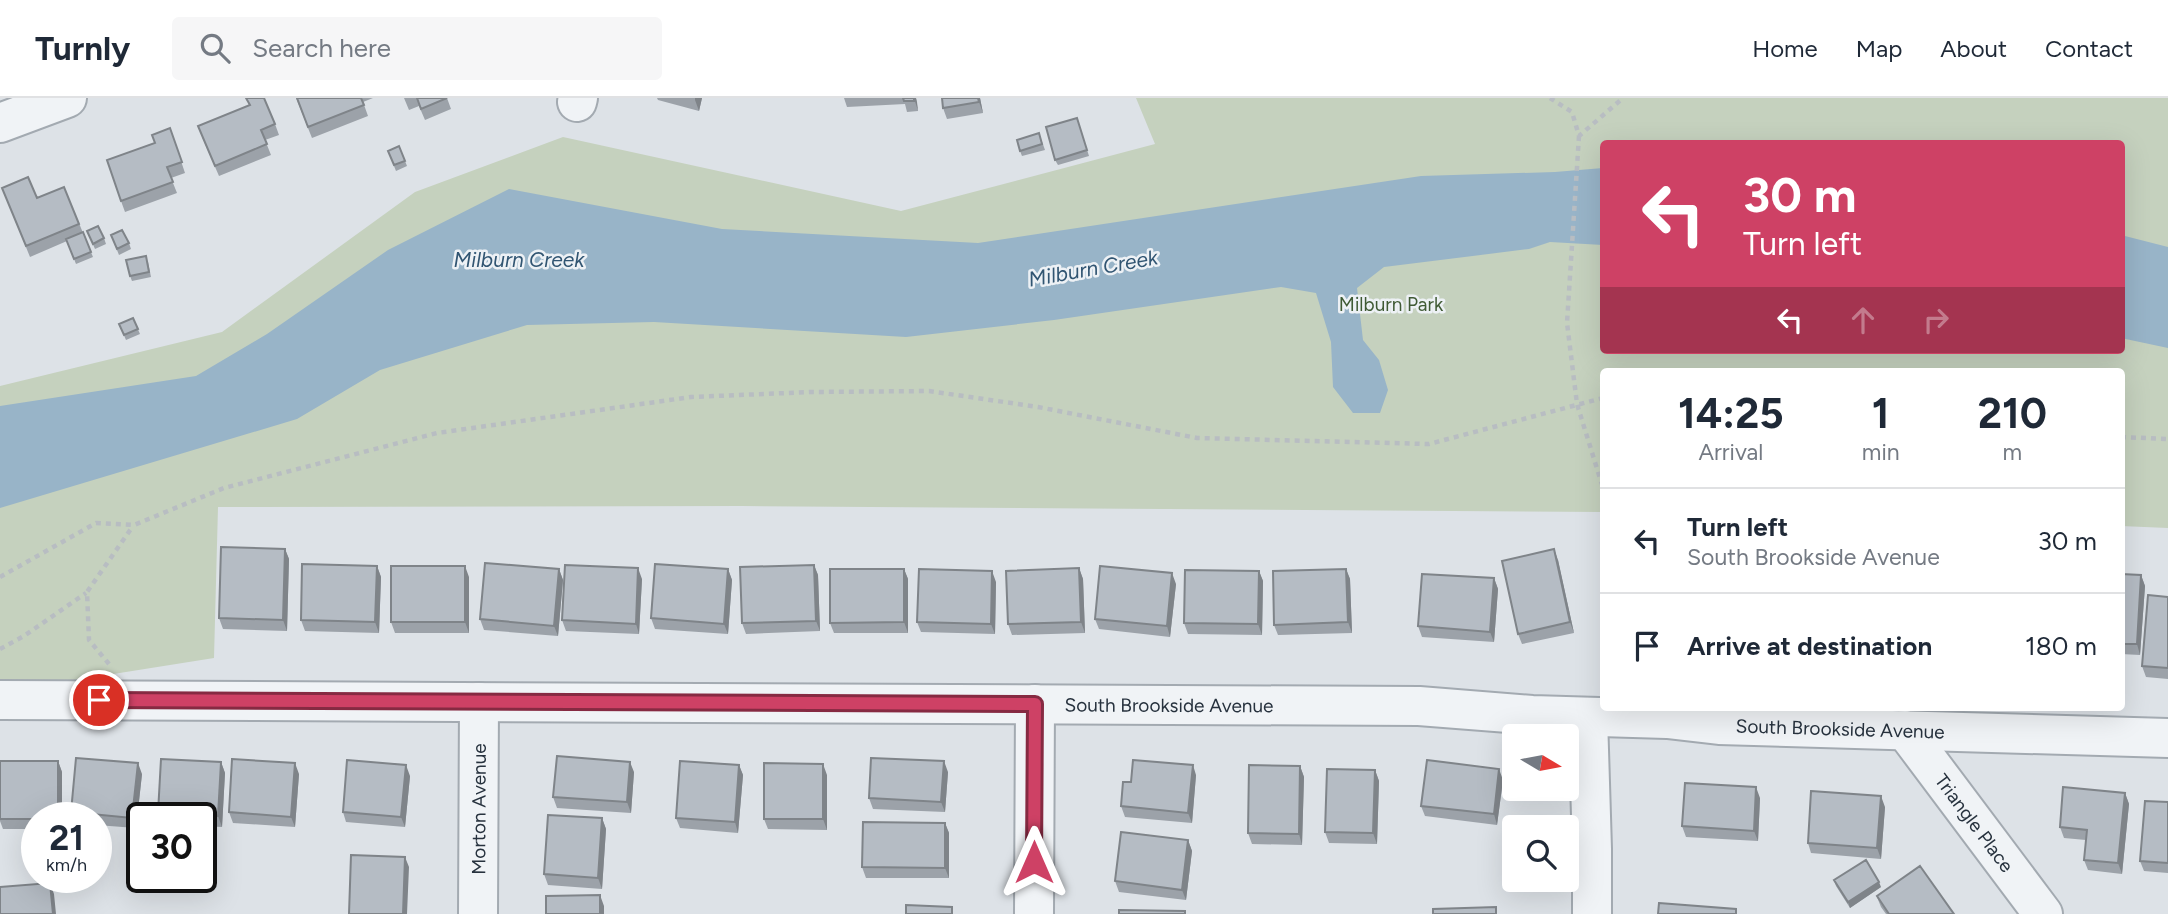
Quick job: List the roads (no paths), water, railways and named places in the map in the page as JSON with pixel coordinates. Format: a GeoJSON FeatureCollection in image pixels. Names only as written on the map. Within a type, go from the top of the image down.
{"type":"FeatureCollection","features":[{"type":"Feature","properties":{"kind":"street"},"geometry":{"type":"LineString","coordinates":[[0,123],[67,98]]}},
{"type":"Feature","properties":{"kind":"street","name":"South Brookside Avenue"},"geometry":{"type":"LineString","coordinates":[[0,700],[1419,706],[1588,717],[1666,713],[1719,725],[2168,738]]}},
{"type":"Feature","properties":{"kind":"street","name":"Morton Avenue"},"geometry":{"type":"LineString","coordinates":[[478,914],[479,702]]}},
{"type":"Feature","properties":{"kind":"street"},"geometry":{"type":"LineString","coordinates":[[1034,914],[1035,704]]}},
{"type":"Feature","properties":{"kind":"street"},"geometry":{"type":"LineString","coordinates":[[1588,717],[1592,914]]}},
{"type":"Feature","properties":{"kind":"street","name":"Triangle Place"},"geometry":{"type":"LineString","coordinates":[[1905,730],[2043,914]]}},
{"type":"Feature","properties":{"kind":"water","name":"Milburn Creek"},"geometry":{"type":"Polygon","coordinates":[[[1600,168],[1600,245],[1550,242],[1529,249],[1384,267],[1357,288],[1363,340],[1379,360],[1388,390],[1380,413],[1353,413],[1333,387],[1331,342],[1316,293],[1281,287],[1054,320],[906,337],[654,322],[527,325],[380,370],[297,419],[0,508],[0,406],[196,376],[267,334],[388,250],[509,189],[722,229],[978,243],[1421,176],[1600,168]]]}},
{"type":"Feature","properties":{"kind":"water"},"geometry":{"type":"Polygon","coordinates":[[[2125,236],[2168,247],[2168,348],[2125,339],[2125,236]]]}},
{"type":"Feature","properties":{"kind":"park label","name":"Milburn Park"},"geometry":{"type":"Point","coordinates":[1391,304]}}]}
